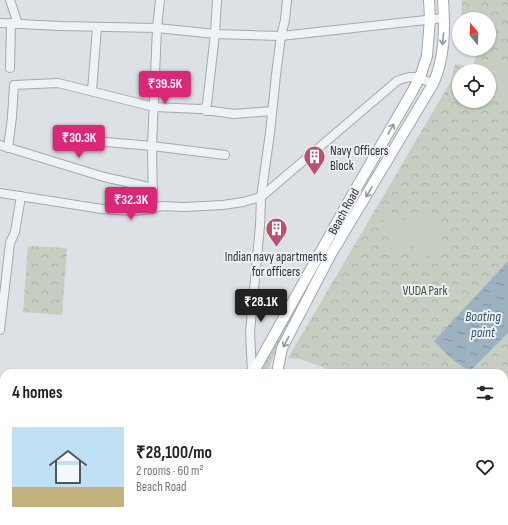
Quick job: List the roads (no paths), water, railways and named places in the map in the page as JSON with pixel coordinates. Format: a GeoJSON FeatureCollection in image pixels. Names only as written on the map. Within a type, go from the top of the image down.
{"type":"FeatureCollection","features":[{"type":"Feature","properties":{"kind":"main road","name":"Beach Road"},"geometry":{"type":"LineString","coordinates":[[254,369],[420,77],[427,56],[430,19],[429,0]]}},
{"type":"Feature","properties":{"kind":"main road","name":"Beach Road"},"geometry":{"type":"LineString","coordinates":[[278,369],[282,348],[331,254],[438,74],[444,34],[443,0]]}},
{"type":"Feature","properties":{"kind":"street"},"geometry":{"type":"LineString","coordinates":[[10,0],[15,24],[10,68]]}},
{"type":"Feature","properties":{"kind":"street"},"geometry":{"type":"LineString","coordinates":[[153,209],[152,146],[156,28],[160,0]]}},
{"type":"Feature","properties":{"kind":"street"},"geometry":{"type":"LineString","coordinates":[[153,188],[104,177],[4,146],[12,117],[14,85],[58,83],[154,107],[205,108],[207,104],[215,34],[217,0]]}},
{"type":"Feature","properties":{"kind":"street"},"geometry":{"type":"LineString","coordinates":[[252,369],[250,332],[260,226],[261,197],[281,36],[285,20],[287,0]]}},
{"type":"Feature","properties":{"kind":"street"},"geometry":{"type":"LineString","coordinates":[[0,23],[156,28],[215,34],[281,36],[444,18]]}},
{"type":"Feature","properties":{"kind":"street"},"geometry":{"type":"LineString","coordinates":[[92,91],[97,26]]}},
{"type":"Feature","properties":{"kind":"street"},"geometry":{"type":"LineString","coordinates":[[0,193],[102,209],[132,211],[153,209],[161,206],[184,207],[223,205],[243,202],[261,197],[397,81],[405,78],[420,77],[433,84]]}},
{"type":"Feature","properties":{"kind":"street"},"geometry":{"type":"LineString","coordinates":[[206,111],[234,114],[272,111]]}},
{"type":"Feature","properties":{"kind":"street"},"geometry":{"type":"LineString","coordinates":[[106,142],[225,155]]}},
{"type":"Feature","properties":{"kind":"street"},"geometry":{"type":"LineString","coordinates":[[0,330],[10,243],[15,232],[21,196]]}},
{"type":"Feature","properties":{"kind":"water","name":"Boating point"},"geometry":{"type":"Polygon","coordinates":[[[508,261],[508,333],[472,369],[467,369],[460,365],[434,341],[508,261]]]}},
{"type":"Feature","properties":{"kind":"place","name":"Navy Officers Block"},"geometry":{"type":"Point","coordinates":[314,176]}},
{"type":"Feature","properties":{"kind":"place","name":"Indian navy apartments for officers"},"geometry":{"type":"Point","coordinates":[276,248]}},
{"type":"Feature","properties":{"kind":"park label","name":"VUDA Park"},"geometry":{"type":"Point","coordinates":[425,290]}}]}
